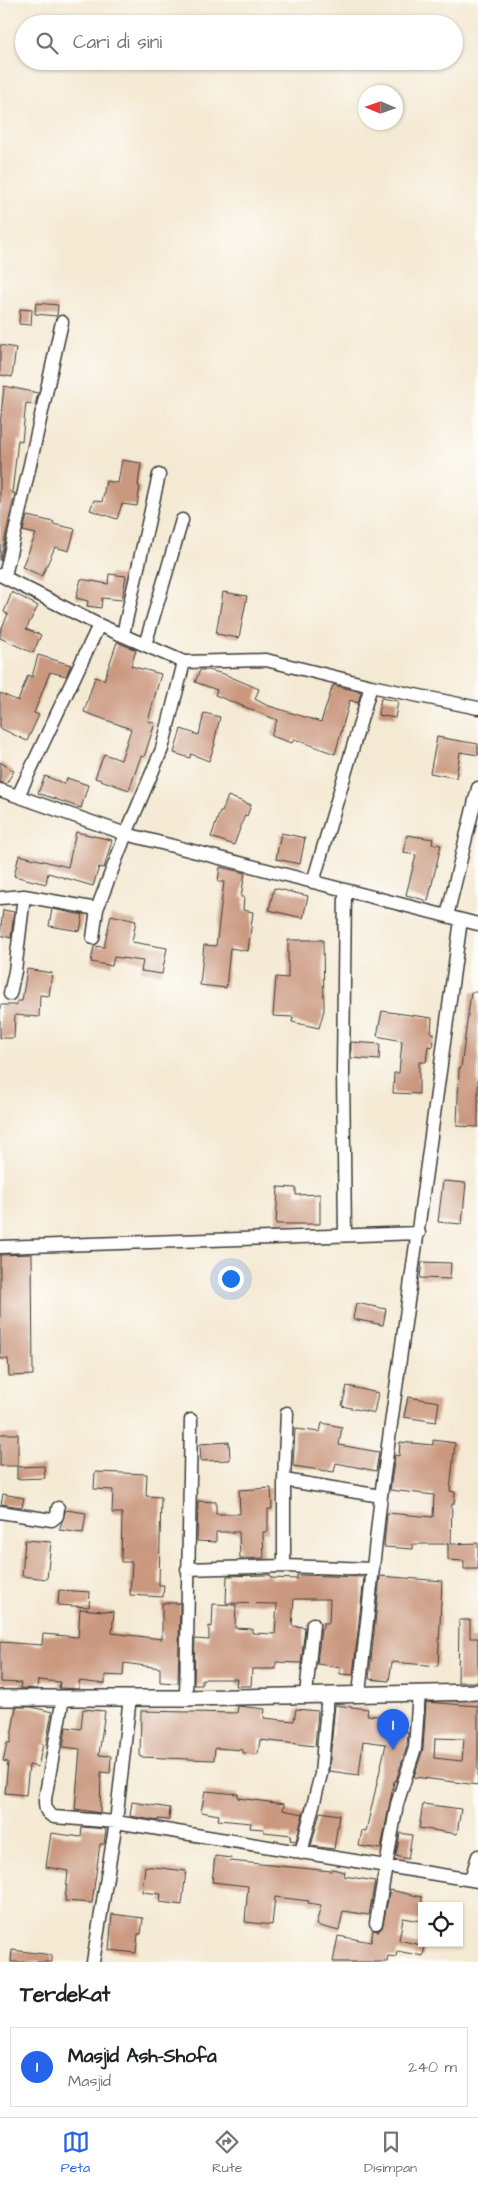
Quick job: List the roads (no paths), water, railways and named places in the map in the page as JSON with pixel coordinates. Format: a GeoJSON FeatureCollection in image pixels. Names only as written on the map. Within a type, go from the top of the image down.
{"type":"FeatureCollection","features":[{"type":"Feature","properties":{"kind":"street"},"geometry":{"type":"LineString","coordinates":[[62,322],[2,575],[99,625],[184,662],[266,660],[371,686],[478,708]]}},
{"type":"Feature","properties":{"kind":"street"},"geometry":{"type":"LineString","coordinates":[[123,634],[159,474]]}},
{"type":"Feature","properties":{"kind":"street"},"geometry":{"type":"LineString","coordinates":[[145,645],[182,520]]}},
{"type":"Feature","properties":{"kind":"street"},"geometry":{"type":"LineString","coordinates":[[18,796],[99,625]]}},
{"type":"Feature","properties":{"kind":"street"},"geometry":{"type":"LineString","coordinates":[[93,938],[97,909],[162,749],[184,662]]}},
{"type":"Feature","properties":{"kind":"street"},"geometry":{"type":"LineString","coordinates":[[313,882],[371,686]]}},
{"type":"Feature","properties":{"kind":"street"},"geometry":{"type":"LineString","coordinates":[[447,916],[478,788]]}},
{"type":"Feature","properties":{"kind":"street"},"geometry":{"type":"LineString","coordinates":[[0,790],[126,834],[478,924]]}},
{"type":"Feature","properties":{"kind":"street"},"geometry":{"type":"LineString","coordinates":[[345,890],[343,1070],[345,1235]]}},
{"type":"Feature","properties":{"kind":"street"},"geometry":{"type":"LineString","coordinates":[[0,898],[24,896],[97,909]]}},
{"type":"Feature","properties":{"kind":"street"},"geometry":{"type":"LineString","coordinates":[[10,994],[15,971],[24,896]]}},
{"type":"Feature","properties":{"kind":"street"},"geometry":{"type":"LineString","coordinates":[[359,1693],[381,1496],[461,920]]}},
{"type":"Feature","properties":{"kind":"street"},"geometry":{"type":"LineString","coordinates":[[0,1247],[419,1232]]}},
{"type":"Feature","properties":{"kind":"street"},"geometry":{"type":"LineString","coordinates":[[284,1566],[284,1480],[287,1414]]}},
{"type":"Feature","properties":{"kind":"street"},"geometry":{"type":"LineString","coordinates":[[186,1698],[191,1420]]}},
{"type":"Feature","properties":{"kind":"street"},"geometry":{"type":"LineString","coordinates":[[284,1480],[381,1496]]}},
{"type":"Feature","properties":{"kind":"street"},"geometry":{"type":"LineString","coordinates":[[0,1512],[52,1520],[57,1516],[58,1508]]}},
{"type":"Feature","properties":{"kind":"street"},"geometry":{"type":"LineString","coordinates":[[187,1569],[284,1566],[373,1569]]}},
{"type":"Feature","properties":{"kind":"street"},"geometry":{"type":"LineString","coordinates":[[306,1694],[313,1624]]}},
{"type":"Feature","properties":{"kind":"street"},"geometry":{"type":"LineString","coordinates":[[376,1923],[397,1804],[414,1748],[419,1692]]}},
{"type":"Feature","properties":{"kind":"street"},"geometry":{"type":"LineString","coordinates":[[0,1698],[186,1698],[306,1694],[478,1692]]}},
{"type":"Feature","properties":{"kind":"street"},"geometry":{"type":"LineString","coordinates":[[301,1853],[321,1774],[328,1694]]}},
{"type":"Feature","properties":{"kind":"street"},"geometry":{"type":"LineString","coordinates":[[63,1698],[45,1810],[48,1815],[116,1822],[474,1880],[478,1856]]}},
{"type":"Feature","properties":{"kind":"street"},"geometry":{"type":"LineString","coordinates":[[93,1962],[116,1822],[130,1698]]}},
{"type":"Feature","properties":{"kind":"place","name":"Masjid Ash-Shofa"},"geometry":{"type":"Point","coordinates":[393,1750]}}]}
